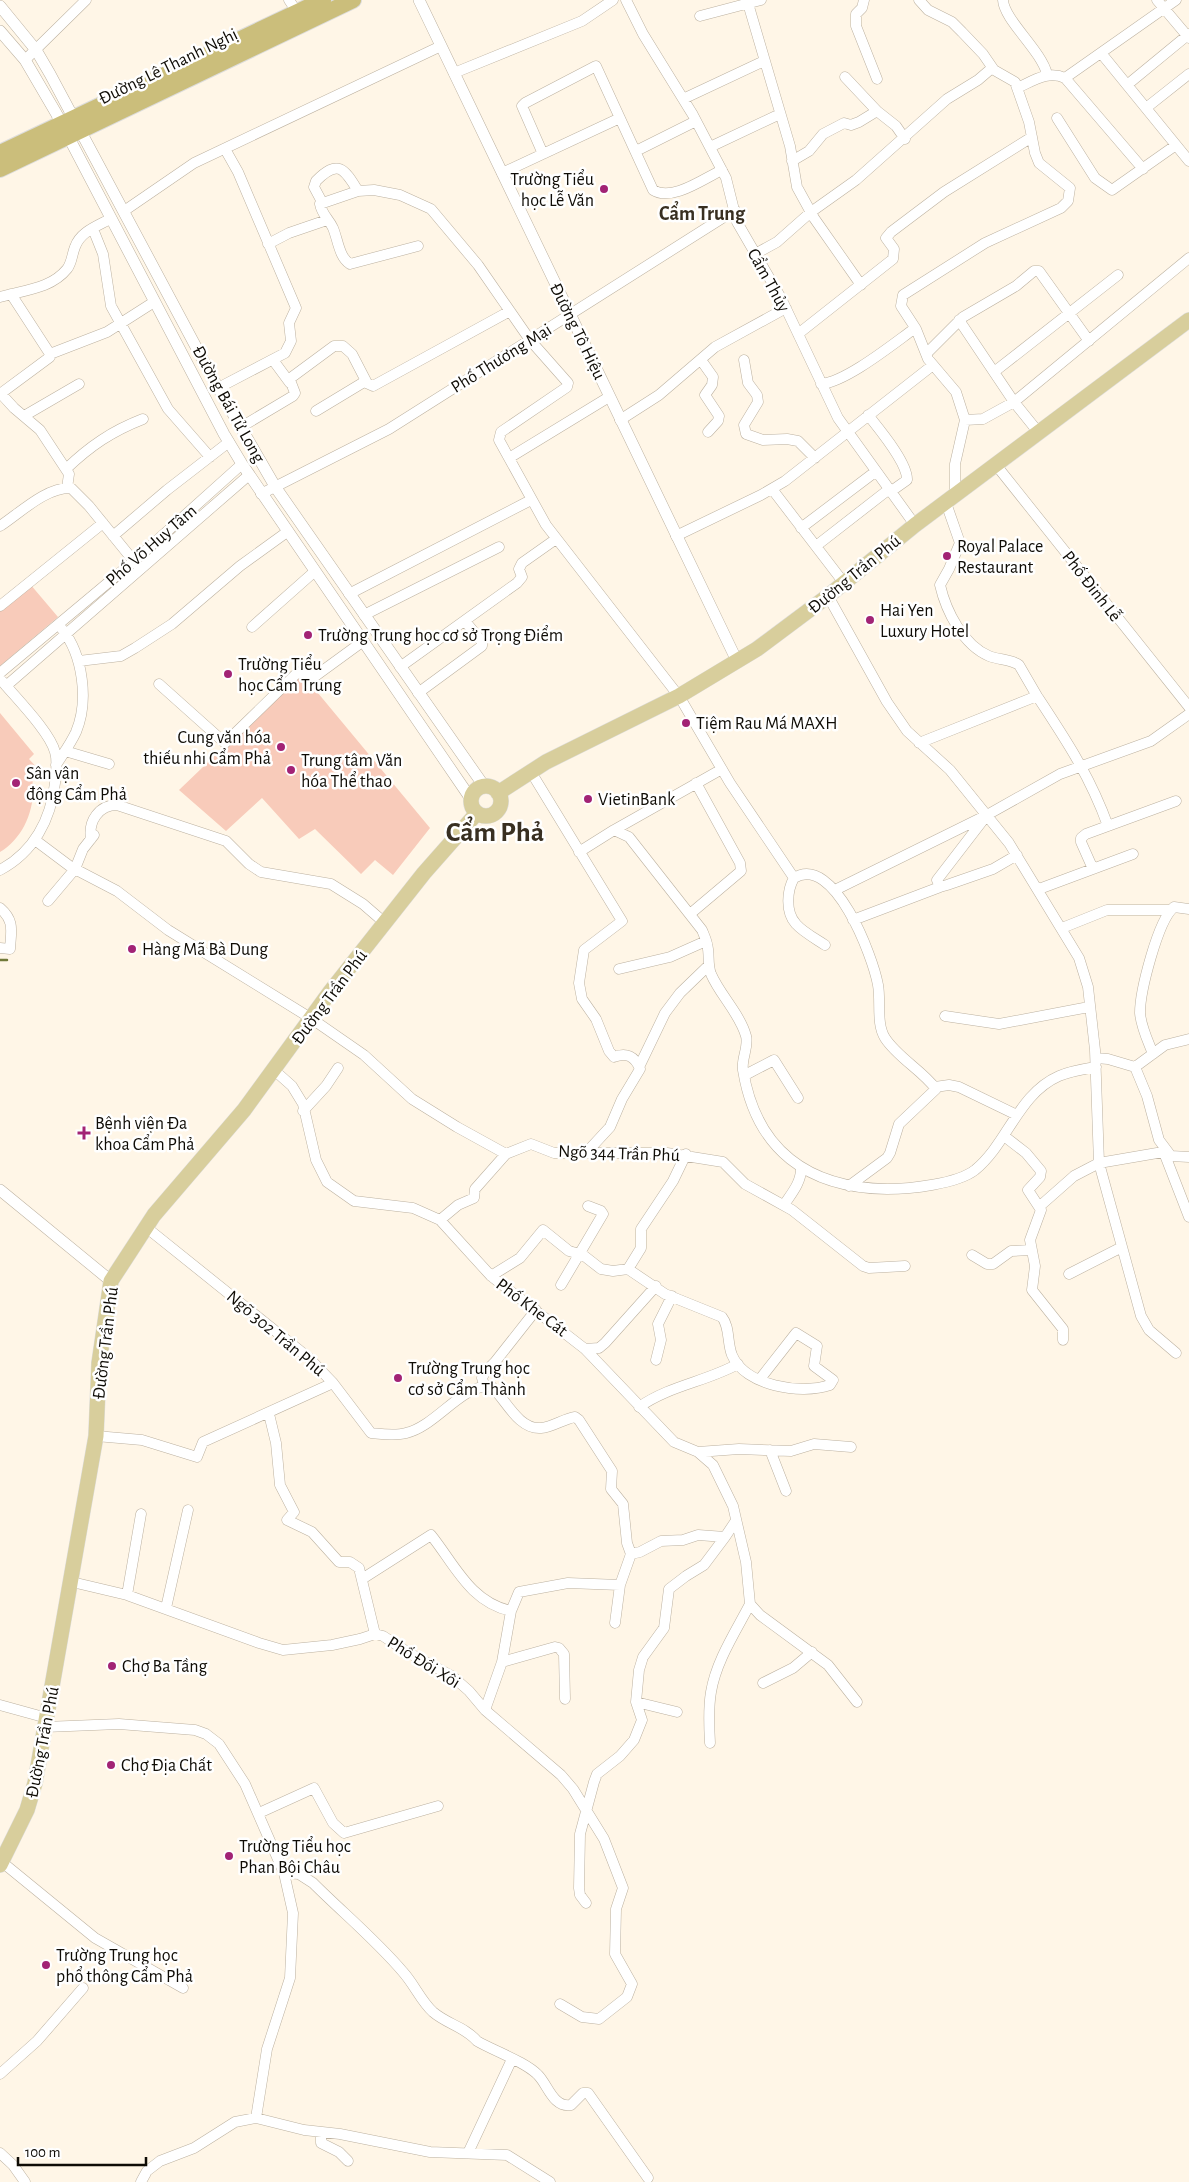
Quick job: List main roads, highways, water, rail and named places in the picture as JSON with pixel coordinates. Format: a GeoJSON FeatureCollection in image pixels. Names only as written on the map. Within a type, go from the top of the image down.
{"type":"FeatureCollection","features":[{"type":"Feature","properties":{"kind":"highway","name":"Đường Lê Thanh Nghị"},"geometry":{"type":"LineString","coordinates":[[0,169],[293,6],[323,0]]}},
{"type":"Feature","properties":{"kind":"highway","name":"Đường Lê Thanh Nghị"},"geometry":{"type":"LineString","coordinates":[[0,154],[71,128],[353,0]]}},
{"type":"Feature","properties":{"kind":"main road","name":"Đường Trần Phú"},"geometry":{"type":"LineString","coordinates":[[498,793],[546,762],[678,695],[736,661],[828,596],[915,525],[1189,320]]}},
{"type":"Feature","properties":{"kind":"main road"},"geometry":{"type":"LineString","coordinates":[[484,786],[493,788],[498,793],[500,805],[494,813],[482,815],[473,809],[471,799],[475,791],[484,786]]}},
{"type":"Feature","properties":{"kind":"main road","name":"Đường Trần Phú"},"geometry":{"type":"LineString","coordinates":[[1,1864],[27,1810],[46,1723],[96,1436],[99,1364],[111,1281],[154,1215],[244,1110],[424,873],[477,813]]}},
{"type":"Feature","properties":{"kind":"waterway"},"geometry":{"type":"LineString","coordinates":[[0,960],[7,960]]}},
{"type":"Feature","properties":{"kind":"place","name":"Trường Tiểu học Lễ Văn"},"geometry":{"type":"Point","coordinates":[604,189]}},
{"type":"Feature","properties":{"kind":"place","name":"Royal Palace Restaurant"},"geometry":{"type":"Point","coordinates":[947,556]}},
{"type":"Feature","properties":{"kind":"place","name":"Hai Yen Luxury Hotel"},"geometry":{"type":"Point","coordinates":[870,620]}},
{"type":"Feature","properties":{"kind":"place","name":"Trường Trung học cơ sở Trọng Điểm"},"geometry":{"type":"Point","coordinates":[308,635]}},
{"type":"Feature","properties":{"kind":"place","name":"Trường Tiểu học Cẩm Trung"},"geometry":{"type":"Point","coordinates":[228,674]}},
{"type":"Feature","properties":{"kind":"place","name":"Tiệm Rau Má MAXH"},"geometry":{"type":"Point","coordinates":[686,723]}},
{"type":"Feature","properties":{"kind":"place","name":"Cung văn hóa thiếu nhi Cẩm Phả"},"geometry":{"type":"Point","coordinates":[281,747]}},
{"type":"Feature","properties":{"kind":"place","name":"Trung tâm Văn hóa Thể thao"},"geometry":{"type":"Point","coordinates":[291,770]}},
{"type":"Feature","properties":{"kind":"place","name":"Sân vận động Cẩm Phả"},"geometry":{"type":"Point","coordinates":[16,783]}},
{"type":"Feature","properties":{"kind":"place","name":"VietinBank"},"geometry":{"type":"Point","coordinates":[588,799]}},
{"type":"Feature","properties":{"kind":"place","name":"Hàng Mã Bà Dung"},"geometry":{"type":"Point","coordinates":[132,949]}},
{"type":"Feature","properties":{"kind":"place","name":"Bệnh viện Đa khoa Cẩm Phả"},"geometry":{"type":"Point","coordinates":[84,1133]}},
{"type":"Feature","properties":{"kind":"place","name":"Trường Trung học cơ sở Cẩm Thành"},"geometry":{"type":"Point","coordinates":[398,1378]}},
{"type":"Feature","properties":{"kind":"place","name":"Chợ Ba Tầng"},"geometry":{"type":"Point","coordinates":[112,1666]}},
{"type":"Feature","properties":{"kind":"place","name":"Chợ Địa Chất"},"geometry":{"type":"Point","coordinates":[111,1765]}},
{"type":"Feature","properties":{"kind":"place","name":"Trường Tiểu học Phan Bội Châu"},"geometry":{"type":"Point","coordinates":[229,1856]}},
{"type":"Feature","properties":{"kind":"place","name":"Trường Trung học phổ thông Cẩm Phả"},"geometry":{"type":"Point","coordinates":[46,1965]}},
{"type":"Feature","properties":{"kind":"district","name":"Cẩm Trung"},"geometry":{"type":"Point","coordinates":[702,213]}},
{"type":"Feature","properties":{"kind":"district","name":"Cẩm Phả"},"geometry":{"type":"Point","coordinates":[495,831]}}]}
